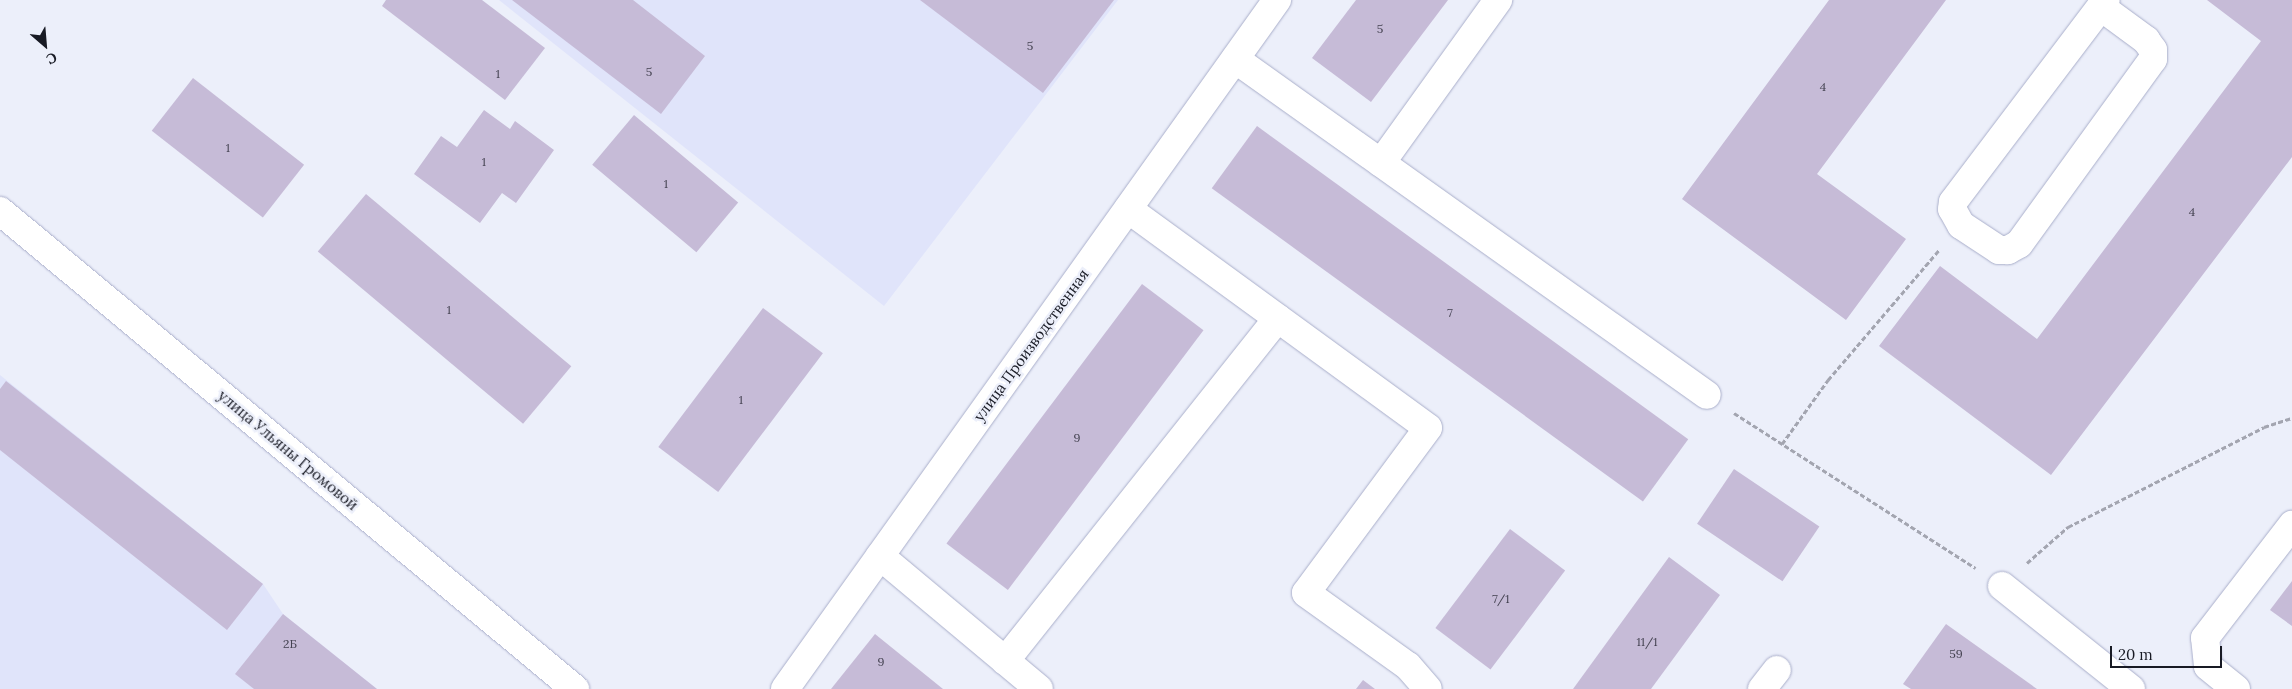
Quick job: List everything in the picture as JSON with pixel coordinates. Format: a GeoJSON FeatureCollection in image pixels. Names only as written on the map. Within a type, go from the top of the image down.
{"type":"FeatureCollection","features":[{"type":"Feature","properties":{"kind":"street","name":"улица Производственная"},"geometry":{"type":"LineString","coordinates":[[785,689],[1277,0]]}},
{"type":"Feature","properties":{"kind":"street"},"geometry":{"type":"LineString","coordinates":[[1381,163],[1498,0]]}},
{"type":"Feature","properties":{"kind":"street"},"geometry":{"type":"LineString","coordinates":[[2104,3],[2146,40],[2153,50],[2153,59],[2018,244],[2008,250],[1999,250],[1961,225],[1952,209],[1958,192],[2104,3]]}},
{"type":"Feature","properties":{"kind":"street"},"geometry":{"type":"LineString","coordinates":[[1235,59],[1707,395]]}},
{"type":"Feature","properties":{"kind":"street"},"geometry":{"type":"LineString","coordinates":[[1128,209],[1428,428],[1306,593],[1408,666],[1428,689]]}},
{"type":"Feature","properties":{"kind":"street","name":"улица Ульяны Громовой"},"geometry":{"type":"LineString","coordinates":[[0,211],[575,689]]}},
{"type":"Feature","properties":{"kind":"street"},"geometry":{"type":"LineString","coordinates":[[1005,661],[1278,318]]}},
{"type":"Feature","properties":{"kind":"street"},"geometry":{"type":"LineString","coordinates":[[2236,689],[2208,666],[2205,638],[2292,525]]}},
{"type":"Feature","properties":{"kind":"street"},"geometry":{"type":"LineString","coordinates":[[880,556],[1038,689]]}},
{"type":"Feature","properties":{"kind":"street"},"geometry":{"type":"LineString","coordinates":[[2002,586],[2131,689]]}},
{"type":"Feature","properties":{"kind":"path"},"geometry":{"type":"LineString","coordinates":[[1782,444],[1828,380],[1961,225]]}},
{"type":"Feature","properties":{"kind":"path"},"geometry":{"type":"LineString","coordinates":[[1707,395],[2002,586],[2068,527],[2264,427],[2292,418]]}},
{"type":"Feature","properties":{"kind":"shaded area"},"geometry":{"type":"Polygon","coordinates":[[[499,0],[1118,0],[884,306],[499,0]]]}},
{"type":"Feature","properties":{"kind":"shaded area"},"geometry":{"type":"Polygon","coordinates":[[[0,375],[263,584],[283,614],[377,689],[0,689],[0,375]]]}},
{"type":"Feature","properties":{"kind":"building"},"geometry":{"type":"Polygon","coordinates":[[[386,0],[482,0],[545,48],[505,100],[382,6],[386,0]]]}},
{"type":"Feature","properties":{"kind":"building"},"geometry":{"type":"Polygon","coordinates":[[[512,0],[633,0],[705,56],[661,114],[512,0]]]}},
{"type":"Feature","properties":{"kind":"building"},"geometry":{"type":"Polygon","coordinates":[[[920,0],[1114,0],[1043,93],[920,0]]]}},
{"type":"Feature","properties":{"kind":"building"},"geometry":{"type":"Polygon","coordinates":[[[1356,0],[1448,0],[1371,102],[1312,58],[1356,0]]]}},
{"type":"Feature","properties":{"kind":"building"},"geometry":{"type":"Polygon","coordinates":[[[1829,0],[1946,0],[1817,174],[1906,239],[1846,320],[1682,199],[1829,0]]]}},
{"type":"Feature","properties":{"kind":"building"},"geometry":{"type":"Polygon","coordinates":[[[2207,0],[2292,0],[2292,157],[2051,475],[1879,346],[1940,266],[2037,339],[2261,41],[2207,0]]]}},
{"type":"Feature","properties":{"kind":"building"},"geometry":{"type":"Polygon","coordinates":[[[193,78],[304,165],[263,218],[152,131],[193,78]]]}},
{"type":"Feature","properties":{"kind":"building"},"geometry":{"type":"Polygon","coordinates":[[[484,110],[510,129],[515,121],[554,150],[516,203],[502,193],[480,223],[414,174],[441,136],[457,147],[484,110]]]}},
{"type":"Feature","properties":{"kind":"building"},"geometry":{"type":"Polygon","coordinates":[[[634,115],[738,202],[696,252],[592,165],[634,115]]]}},
{"type":"Feature","properties":{"kind":"building"},"geometry":{"type":"Polygon","coordinates":[[[1257,126],[1688,439],[1643,502],[1212,188],[1257,126]]]}},
{"type":"Feature","properties":{"kind":"building"},"geometry":{"type":"Polygon","coordinates":[[[366,194],[571,366],[523,424],[318,251],[366,194]]]}},
{"type":"Feature","properties":{"kind":"building"},"geometry":{"type":"Polygon","coordinates":[[[1142,284],[1203,330],[1008,590],[946,544],[1142,284]]]}},
{"type":"Feature","properties":{"kind":"building"},"geometry":{"type":"Polygon","coordinates":[[[763,308],[823,353],[718,492],[658,447],[763,308]]]}},
{"type":"Feature","properties":{"kind":"building"},"geometry":{"type":"Polygon","coordinates":[[[6,381],[263,584],[227,630],[0,450],[0,389],[6,381]]]}},
{"type":"Feature","properties":{"kind":"building"},"geometry":{"type":"Polygon","coordinates":[[[1734,469],[1819,527],[1782,581],[1697,524],[1734,469]]]}},
{"type":"Feature","properties":{"kind":"building"},"geometry":{"type":"Polygon","coordinates":[[[1510,529],[1565,571],[1490,670],[1435,628],[1510,529]]]}},
{"type":"Feature","properties":{"kind":"building"},"geometry":{"type":"Polygon","coordinates":[[[1669,557],[1720,595],[1651,689],[1573,689],[1669,557]]]}},
{"type":"Feature","properties":{"kind":"building"},"geometry":{"type":"Polygon","coordinates":[[[2292,581],[2292,626],[2270,610],[2292,581]]]}},
{"type":"Feature","properties":{"kind":"building"},"geometry":{"type":"Polygon","coordinates":[[[283,614],[377,689],[254,689],[235,674],[283,614]]]}},
{"type":"Feature","properties":{"kind":"building"},"geometry":{"type":"Polygon","coordinates":[[[1946,624],[2037,689],[1911,689],[1903,684],[1946,624]]]}},
{"type":"Feature","properties":{"kind":"building"},"geometry":{"type":"Polygon","coordinates":[[[875,634],[943,689],[831,689],[875,634]]]}},
{"type":"Feature","properties":{"kind":"building"},"geometry":{"type":"Polygon","coordinates":[[[1363,680],[1375,689],[1356,689],[1363,680]]]}}]}
